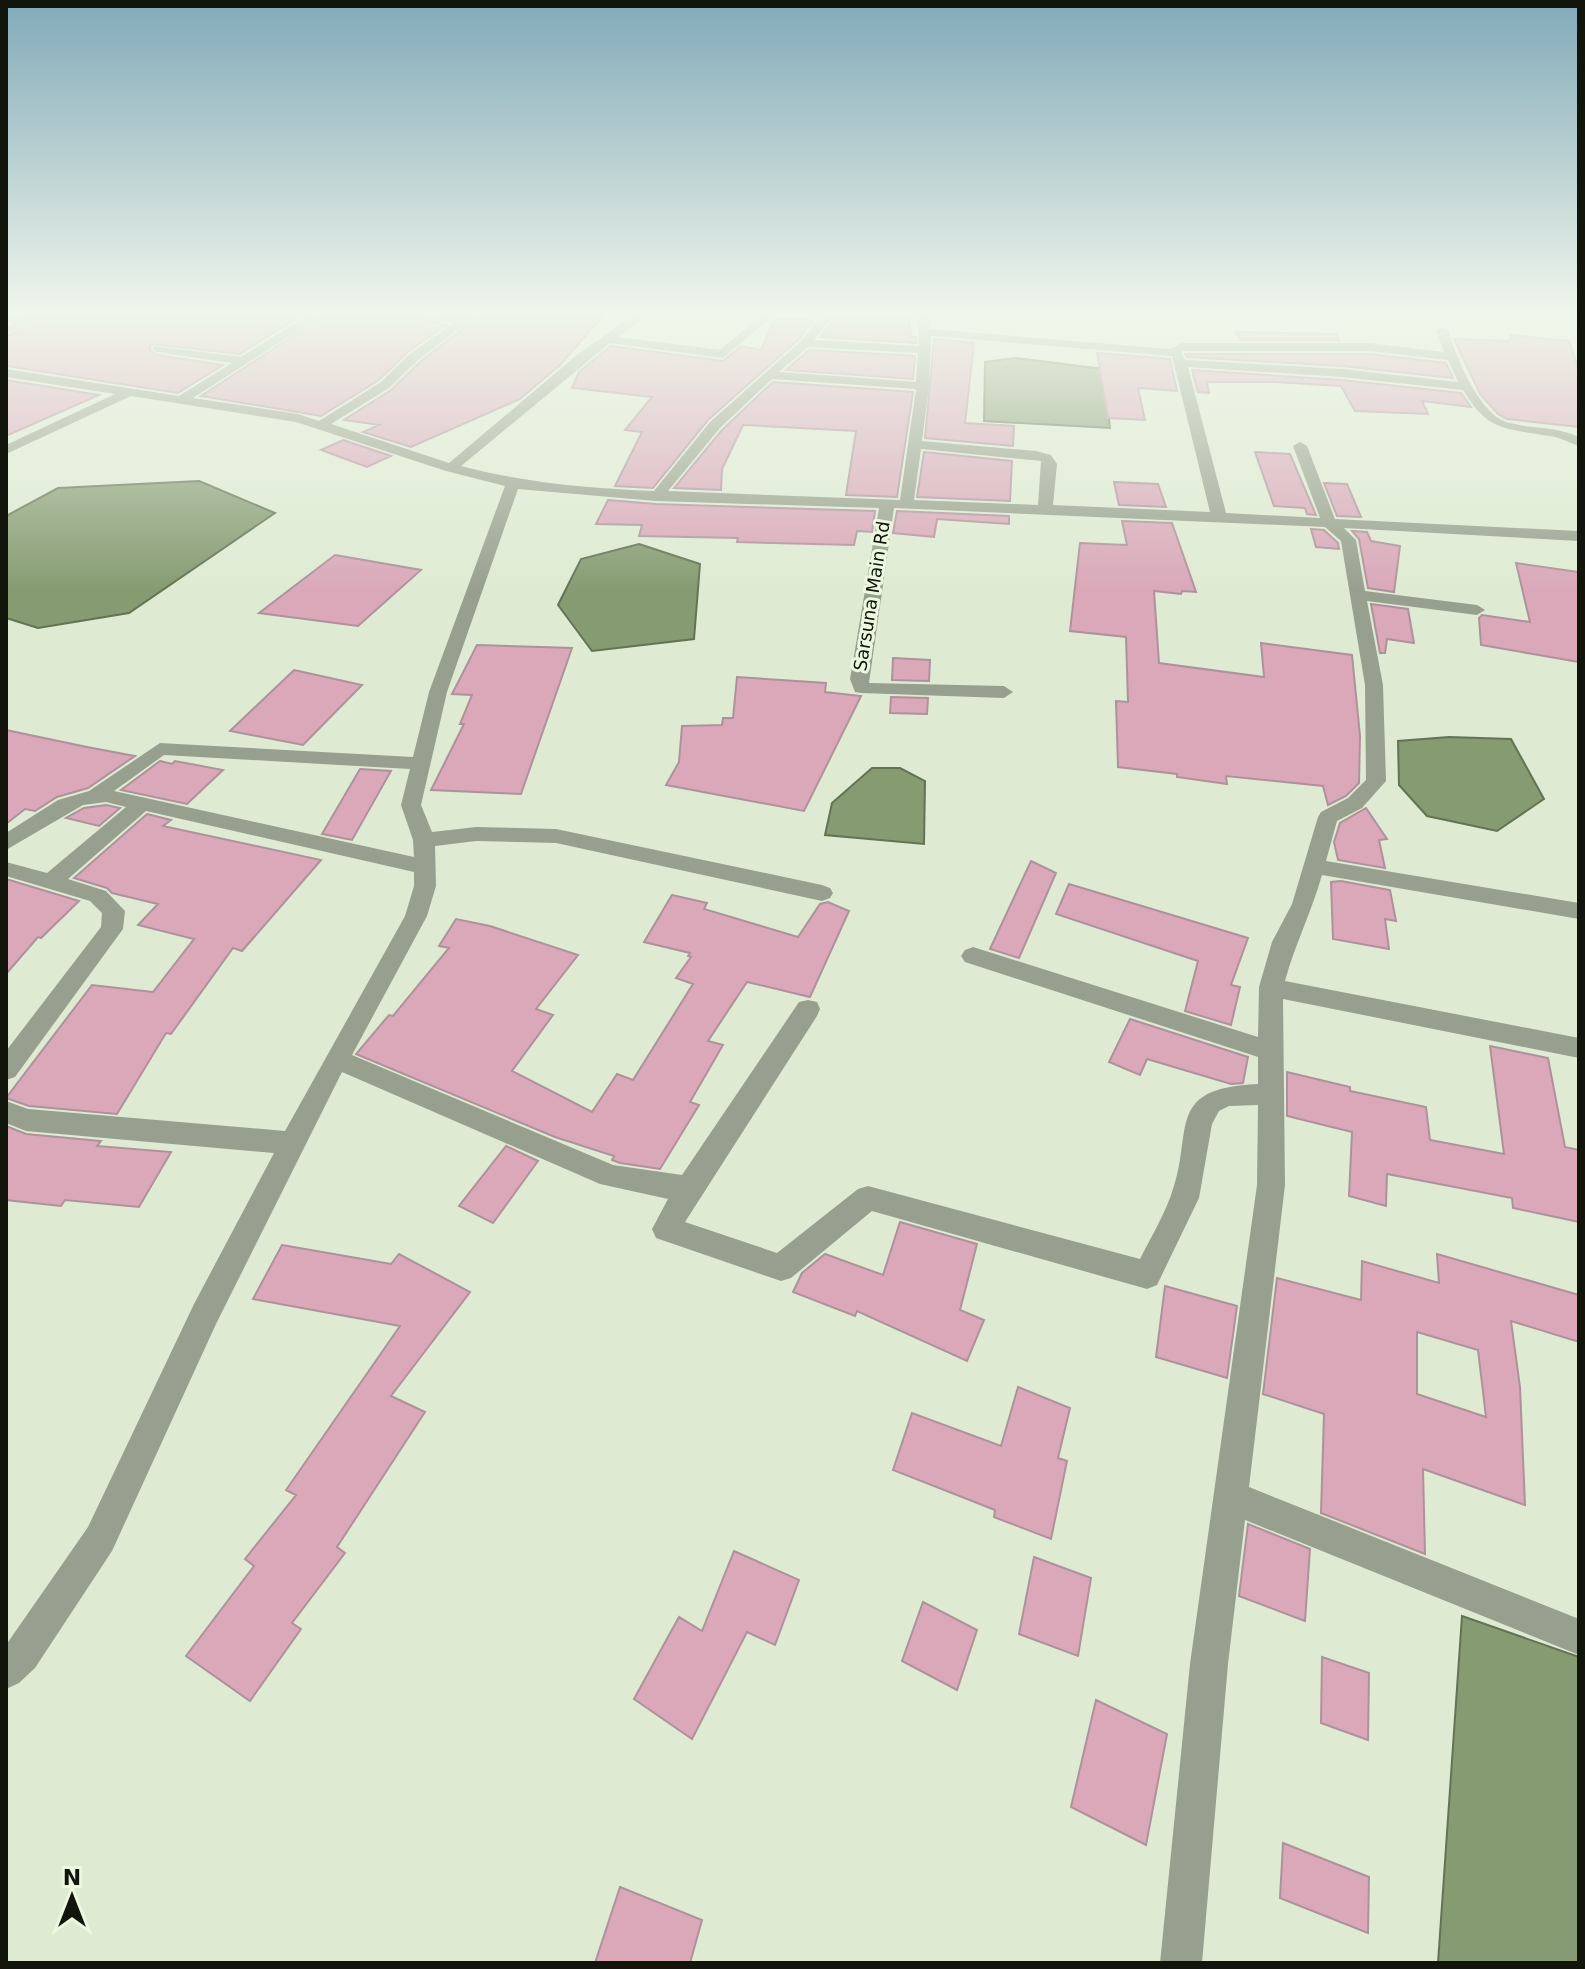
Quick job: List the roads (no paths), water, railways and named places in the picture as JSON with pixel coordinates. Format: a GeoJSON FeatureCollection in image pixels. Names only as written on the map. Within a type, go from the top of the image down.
{"type":"FeatureCollection","features":[{"type":"Feature","properties":{"kind":"street"},"geometry":{"type":"LineString","coordinates":[[6,450],[97,407]]}},
{"type":"Feature","properties":{"kind":"street"},"geometry":{"type":"LineString","coordinates":[[226,407],[298,418],[451,468],[513,484],[575,492],[1219,517],[1579,536]]}},
{"type":"Feature","properties":{"kind":"street"},"geometry":{"type":"LineString","coordinates":[[321,425],[350,407]]}},
{"type":"Feature","properties":{"kind":"street"},"geometry":{"type":"LineString","coordinates":[[451,468],[525,407]]}},
{"type":"Feature","properties":{"kind":"street"},"geometry":{"type":"LineString","coordinates":[[656,497],[715,425],[735,407]]}},
{"type":"Feature","properties":{"kind":"street"},"geometry":{"type":"LineString","coordinates":[[906,506],[920,407]]}},
{"type":"Feature","properties":{"kind":"street"},"geometry":{"type":"LineString","coordinates":[[1191,407],[1219,517]]}},
{"type":"Feature","properties":{"kind":"street"},"geometry":{"type":"LineString","coordinates":[[1480,407],[1497,424],[1555,432],[1579,442]]}},
{"type":"Feature","properties":{"kind":"street"},"geometry":{"type":"LineString","coordinates":[[915,444],[1046,458],[1050,464],[1045,510]]}},
{"type":"Feature","properties":{"kind":"street"},"geometry":{"type":"LineString","coordinates":[[1181,1963],[1209,1664],[1233,1498],[1271,1185],[1271,987],[1284,942],[1303,904],[1328,817],[1355,803],[1376,781],[1374,685],[1348,540],[1329,523],[1300,446]]}},
{"type":"Feature","properties":{"kind":"street"},"geometry":{"type":"LineString","coordinates":[[6,1670],[22,1655],[100,1539],[205,1314],[337,1059],[416,916],[425,886],[424,840],[411,805],[438,692],[513,484]]}},
{"type":"Feature","properties":{"kind":"street","name":"Sarsuna Main Rd"},"geometry":{"type":"LineString","coordinates":[[887,505],[861,666],[861,688],[1004,692]]}},
{"type":"Feature","properties":{"kind":"street"},"geometry":{"type":"LineString","coordinates":[[1359,595],[1477,610]]}},
{"type":"Feature","properties":{"kind":"street"},"geometry":{"type":"LineString","coordinates":[[96,795],[160,749],[421,764]]}},
{"type":"Feature","properties":{"kind":"street"},"geometry":{"type":"LineString","coordinates":[[6,843],[71,799],[96,795],[425,867]]}},
{"type":"Feature","properties":{"kind":"street"},"geometry":{"type":"LineString","coordinates":[[52,881],[142,804]]}},
{"type":"Feature","properties":{"kind":"street"},"geometry":{"type":"LineString","coordinates":[[424,840],[488,833],[556,836],[822,893]]}},
{"type":"Feature","properties":{"kind":"street"},"geometry":{"type":"LineString","coordinates":[[1314,866],[1579,911]]}},
{"type":"Feature","properties":{"kind":"street"},"geometry":{"type":"LineString","coordinates":[[6,869],[98,896],[114,911],[112,929],[6,1070]]}},
{"type":"Feature","properties":{"kind":"street"},"geometry":{"type":"LineString","coordinates":[[973,956],[1271,1051]]}},
{"type":"Feature","properties":{"kind":"street"},"geometry":{"type":"LineString","coordinates":[[1271,987],[1579,1048]]}},
{"type":"Feature","properties":{"kind":"street"},"geometry":{"type":"LineString","coordinates":[[808,1009],[689,1187],[666,1229],[781,1268],[868,1198],[1147,1275],[1185,1198],[1199,1123],[1210,1103],[1226,1096],[1271,1094]]}},
{"type":"Feature","properties":{"kind":"street"},"geometry":{"type":"LineString","coordinates":[[337,1059],[610,1176],[667,1187],[689,1187]]}},
{"type":"Feature","properties":{"kind":"street"},"geometry":{"type":"LineString","coordinates":[[6,1112],[26,1120],[295,1143]]}},
{"type":"Feature","properties":{"kind":"street"},"geometry":{"type":"LineString","coordinates":[[1233,1498],[1579,1637]]}}]}
